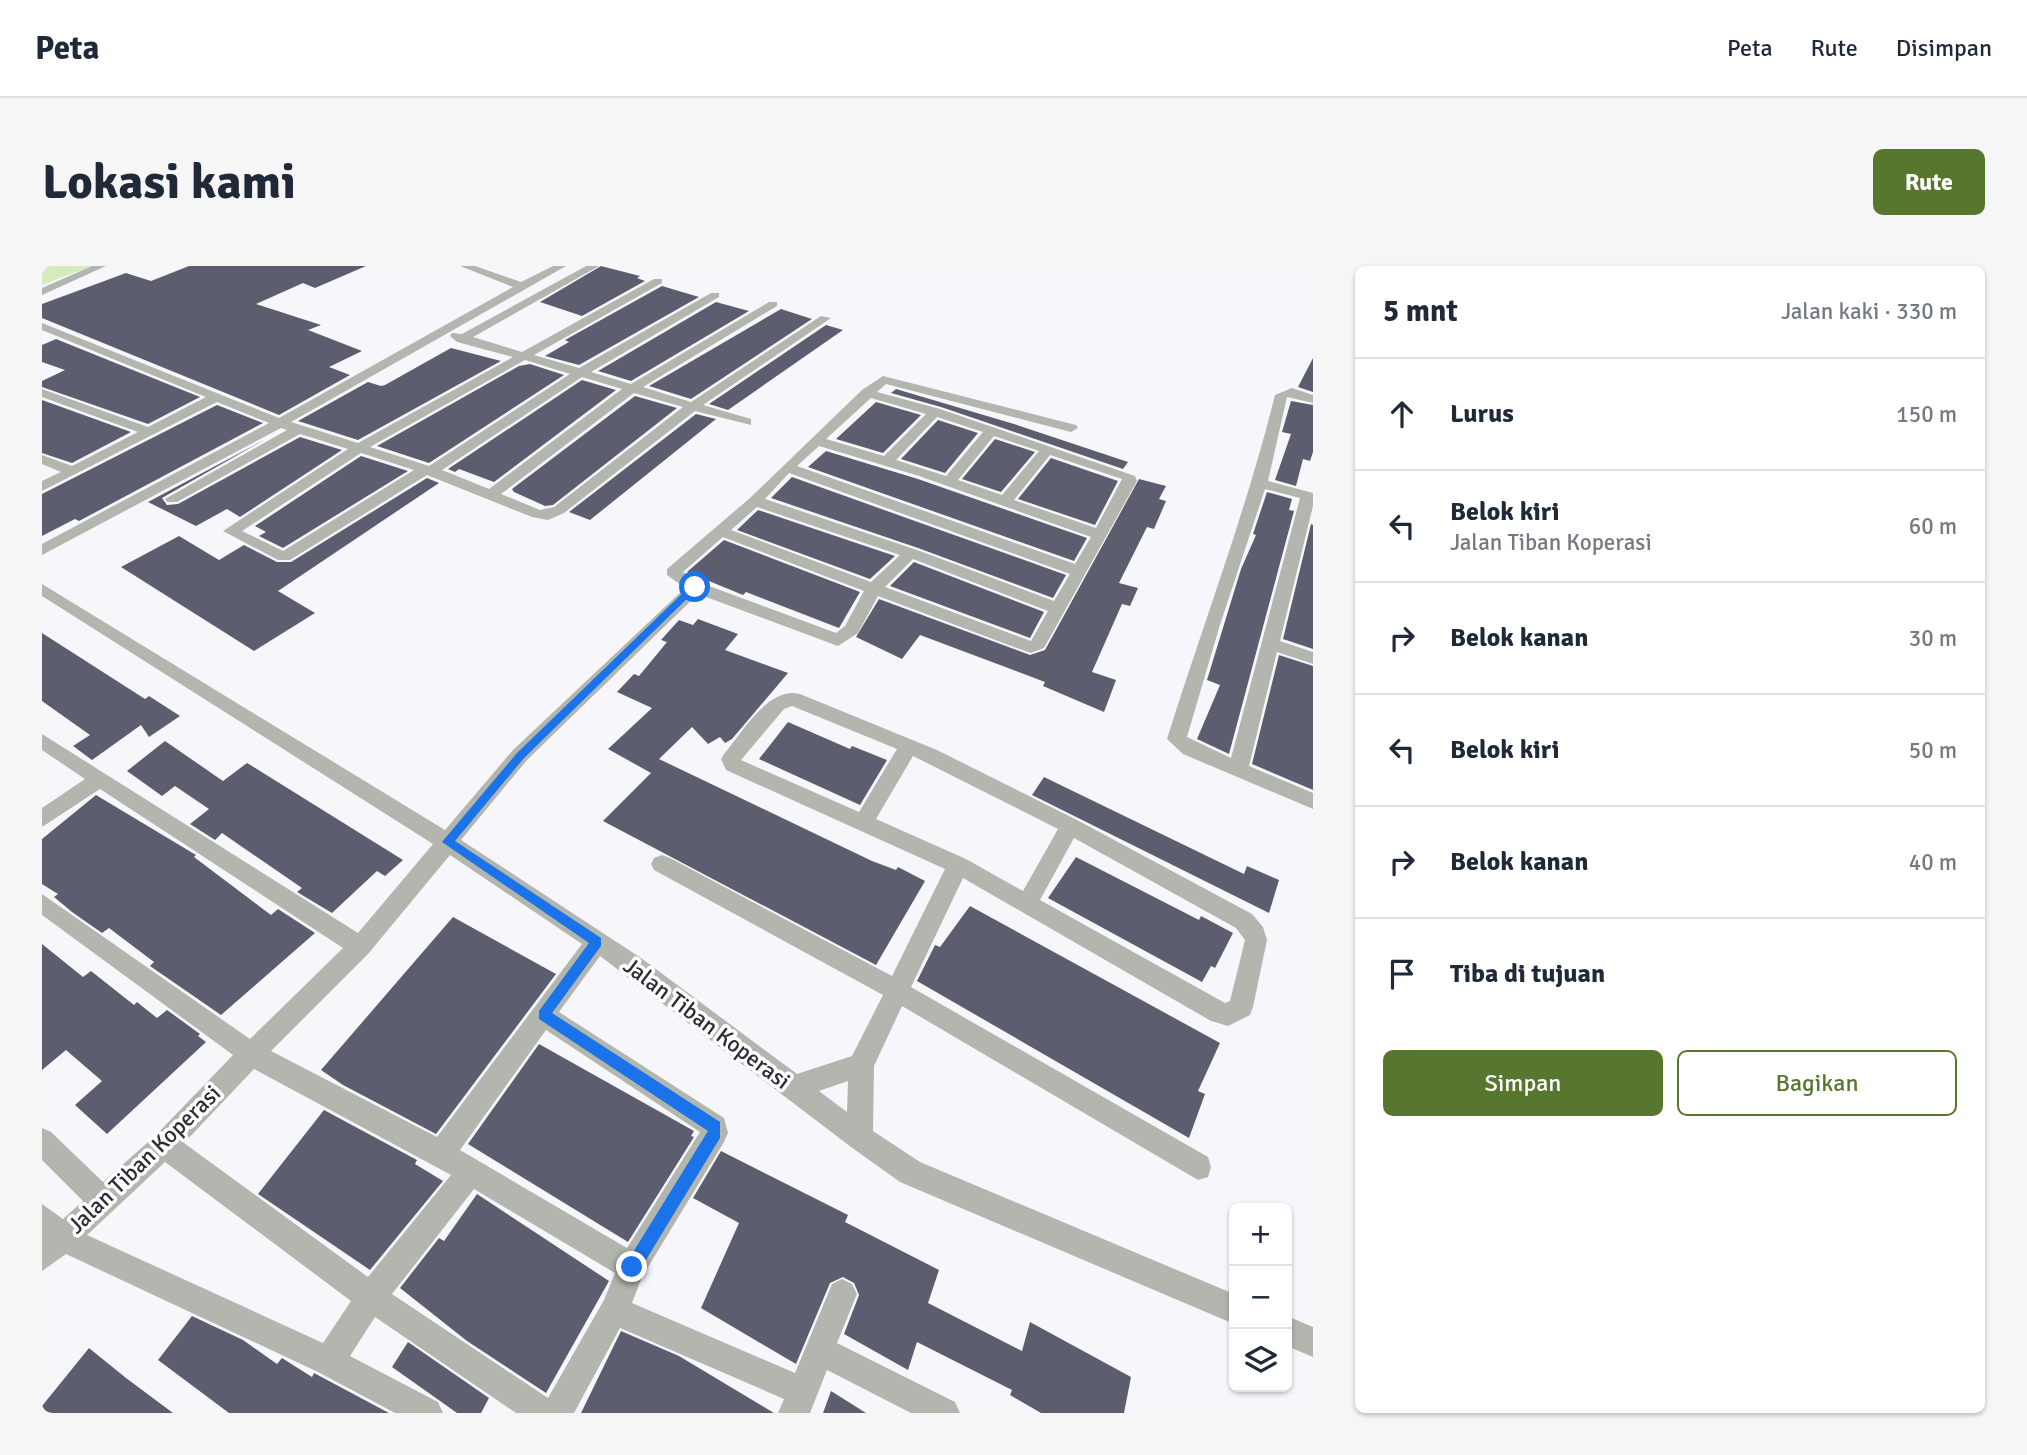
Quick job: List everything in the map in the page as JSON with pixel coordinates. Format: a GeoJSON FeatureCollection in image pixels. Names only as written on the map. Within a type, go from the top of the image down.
{"type":"FeatureCollection","features":[{"type":"Feature","properties":{"kind":"street"},"geometry":{"type":"LineString","coordinates":[[42,292],[101,266]]}},
{"type":"Feature","properties":{"kind":"street"},"geometry":{"type":"LineString","coordinates":[[465,266],[522,286]]}},
{"type":"Feature","properties":{"kind":"street"},"geometry":{"type":"LineString","coordinates":[[488,273],[502,266]]}},
{"type":"Feature","properties":{"kind":"street"},"geometry":{"type":"LineString","coordinates":[[42,550],[280,423],[561,266]]}},
{"type":"Feature","properties":{"kind":"street"},"geometry":{"type":"LineString","coordinates":[[457,341],[594,266]]}},
{"type":"Feature","properties":{"kind":"street"},"geometry":{"type":"LineString","coordinates":[[658,281],[359,448],[231,531],[284,557],[427,471],[578,374],[715,295]]}},
{"type":"Feature","properties":{"kind":"street"},"geometry":{"type":"LineString","coordinates":[[490,496],[631,389],[773,304]]}},
{"type":"Feature","properties":{"kind":"street"},"geometry":{"type":"LineString","coordinates":[[42,326],[280,423],[305,426],[537,514],[548,515],[559,510],[692,407],[825,318]]}},
{"type":"Feature","properties":{"kind":"street"},"geometry":{"type":"LineString","coordinates":[[444,332],[457,341],[746,422]]}},
{"type":"Feature","properties":{"kind":"street"},"geometry":{"type":"LineString","coordinates":[[42,344],[63,334]]}},
{"type":"Feature","properties":{"kind":"street"},"geometry":{"type":"LineString","coordinates":[[911,553],[874,588],[852,629],[838,640],[695,587],[675,575],[673,570],[755,501],[787,467],[883,380],[892,380],[1071,428]]}},
{"type":"Feature","properties":{"kind":"street"},"geometry":{"type":"LineString","coordinates":[[1313,399],[1292,392],[1281,395],[1260,483],[1210,628],[1177,739],[1190,749],[1313,801]]}},
{"type":"Feature","properties":{"kind":"street"},"geometry":{"type":"LineString","coordinates":[[42,393],[147,431]]}},
{"type":"Feature","properties":{"kind":"street"},"geometry":{"type":"LineString","coordinates":[[718,530],[1031,647],[1038,644],[1130,481],[1128,476],[935,412],[867,393]]}},
{"type":"Feature","properties":{"kind":"street"},"geometry":{"type":"LineString","coordinates":[[42,487],[219,396]]}},
{"type":"Feature","properties":{"kind":"street"},"geometry":{"type":"LineString","coordinates":[[887,461],[935,412]]}},
{"type":"Feature","properties":{"kind":"street"},"geometry":{"type":"LineString","coordinates":[[172,499],[305,426]]}},
{"type":"Feature","properties":{"kind":"street"},"geometry":{"type":"LineString","coordinates":[[949,482],[991,431]]}},
{"type":"Feature","properties":{"kind":"street"},"geometry":{"type":"LineString","coordinates":[[818,440],[1098,534]]}},
{"type":"Feature","properties":{"kind":"street"},"geometry":{"type":"LineString","coordinates":[[1005,501],[1047,450]]}},
{"type":"Feature","properties":{"kind":"street"},"geometry":{"type":"LineString","coordinates":[[42,459],[72,471]]}},
{"type":"Feature","properties":{"kind":"street"},"geometry":{"type":"LineString","coordinates":[[787,467],[1078,571]]}},
{"type":"Feature","properties":{"kind":"street"},"geometry":{"type":"LineString","coordinates":[[1238,769],[1310,496],[1260,483]]}},
{"type":"Feature","properties":{"kind":"street"},"geometry":{"type":"LineString","coordinates":[[755,501],[911,553],[1059,609]]}},
{"type":"Feature","properties":{"kind":"street"},"geometry":{"type":"LineString","coordinates":[[42,589],[447,842],[520,755],[695,587]]}},
{"type":"Feature","properties":{"kind":"street"},"geometry":{"type":"LineString","coordinates":[[1270,644],[1313,658]]}},
{"type":"Feature","properties":{"kind":"street"},"geometry":{"type":"LineString","coordinates":[[782,700],[803,702],[909,746],[1070,826],[1250,927],[1256,940],[1241,1007],[1228,1015],[1220,1013],[958,865],[864,821],[733,765],[731,759],[782,700]]}},
{"type":"Feature","properties":{"kind":"street"},"geometry":{"type":"LineString","coordinates":[[42,741],[360,947]]}},
{"type":"Feature","properties":{"kind":"street"},"geometry":{"type":"LineString","coordinates":[[864,821],[909,746]]}},
{"type":"Feature","properties":{"kind":"street"},"geometry":{"type":"LineString","coordinates":[[42,819],[99,779]]}},
{"type":"Feature","properties":{"kind":"street"},"geometry":{"type":"LineString","coordinates":[[1027,903],[1070,826]]}},
{"type":"Feature","properties":{"kind":"street","name":"Jalan Tiban Koperasi"},"geometry":{"type":"LineString","coordinates":[[49,1238],[102,1201],[164,1145],[251,1054],[360,947],[447,842],[632,965],[860,1138],[922,1177],[1229,1307]]}},
{"type":"Feature","properties":{"kind":"street"},"geometry":{"type":"LineString","coordinates":[[662,864],[899,992],[1198,1167]]}},
{"type":"Feature","properties":{"kind":"street"},"geometry":{"type":"LineString","coordinates":[[860,1138],[861,1065],[899,992],[958,865]]}},
{"type":"Feature","properties":{"kind":"street"},"geometry":{"type":"LineString","coordinates":[[42,904],[251,1054],[441,1154],[632,1267]]}},
{"type":"Feature","properties":{"kind":"street"},"geometry":{"type":"LineString","coordinates":[[441,1154],[597,942]]}},
{"type":"Feature","properties":{"kind":"street"},"geometry":{"type":"LineString","coordinates":[[543,1015],[715,1127],[715,1133],[632,1267],[614,1310],[557,1413]]}},
{"type":"Feature","properties":{"kind":"street"},"geometry":{"type":"LineString","coordinates":[[793,1088],[861,1065]]}},
{"type":"Feature","properties":{"kind":"street"},"geometry":{"type":"LineString","coordinates":[[42,1141],[102,1201]]}},
{"type":"Feature","properties":{"kind":"street"},"geometry":{"type":"LineString","coordinates":[[164,1145],[371,1297],[543,1413]]}},
{"type":"Feature","properties":{"kind":"street"},"geometry":{"type":"LineString","coordinates":[[329,1361],[371,1297],[470,1173]]}},
{"type":"Feature","properties":{"kind":"street"},"geometry":{"type":"LineString","coordinates":[[49,1238],[329,1361],[427,1413]]}},
{"type":"Feature","properties":{"kind":"street"},"geometry":{"type":"LineString","coordinates":[[614,1310],[798,1402],[842,1294]]}},
{"type":"Feature","properties":{"kind":"street"},"geometry":{"type":"LineString","coordinates":[[1292,1333],[1313,1342]]}},
{"type":"Feature","properties":{"kind":"street"},"geometry":{"type":"LineString","coordinates":[[820,1350],[944,1413]]}},
{"type":"Feature","properties":{"kind":"green space"},"geometry":{"type":"Polygon","coordinates":[[[42,266],[92,266],[42,285],[42,266]]]}},
{"type":"Feature","properties":{"kind":"building"},"geometry":{"type":"Polygon","coordinates":[[[189,266],[366,266],[315,288],[303,283],[256,304],[321,325],[308,330],[362,351],[329,367],[350,375],[279,415],[42,318],[42,304],[126,273],[151,281],[189,266]]]}},
{"type":"Feature","properties":{"kind":"building"},"geometry":{"type":"Polygon","coordinates":[[[601,266],[640,276],[637,278],[645,281],[582,316],[540,302],[601,266]]]}},
{"type":"Feature","properties":{"kind":"building"},"geometry":{"type":"Polygon","coordinates":[[[662,286],[699,297],[579,365],[545,356],[569,342],[565,340],[662,286]]]}},
{"type":"Feature","properties":{"kind":"building"},"geometry":{"type":"Polygon","coordinates":[[[716,302],[749,311],[631,381],[598,371],[716,302]]]}},
{"type":"Feature","properties":{"kind":"building"},"geometry":{"type":"Polygon","coordinates":[[[781,309],[812,319],[691,399],[649,386],[781,309]]]}},
{"type":"Feature","properties":{"kind":"building"},"geometry":{"type":"Polygon","coordinates":[[[826,325],[843,330],[728,410],[709,404],[826,325]]]}},
{"type":"Feature","properties":{"kind":"building"},"geometry":{"type":"Polygon","coordinates":[[[56,339],[200,397],[148,424],[42,387],[42,381],[65,370],[42,362],[42,345],[56,339]]]}},
{"type":"Feature","properties":{"kind":"building"},"geometry":{"type":"Polygon","coordinates":[[[451,348],[501,361],[358,440],[298,421],[368,382],[385,385],[451,348]]]}},
{"type":"Feature","properties":{"kind":"building"},"geometry":{"type":"Polygon","coordinates":[[[1313,358],[1313,392],[1298,387],[1313,358]]]}},
{"type":"Feature","properties":{"kind":"building"},"geometry":{"type":"Polygon","coordinates":[[[530,364],[564,375],[429,463],[377,446],[519,366],[530,364]]]}},
{"type":"Feature","properties":{"kind":"building"},"geometry":{"type":"Polygon","coordinates":[[[582,380],[616,390],[494,482],[459,469],[455,472],[448,469],[582,380]]]}},
{"type":"Feature","properties":{"kind":"building"},"geometry":{"type":"Polygon","coordinates":[[[896,389],[1128,462],[1123,469],[941,407],[891,393],[896,389]]]}},
{"type":"Feature","properties":{"kind":"building"},"geometry":{"type":"Polygon","coordinates":[[[635,396],[677,408],[553,505],[545,506],[514,492],[512,489],[635,396]]]}},
{"type":"Feature","properties":{"kind":"building"},"geometry":{"type":"Polygon","coordinates":[[[42,400],[131,432],[72,463],[42,453],[42,400]]]}},
{"type":"Feature","properties":{"kind":"building"},"geometry":{"type":"Polygon","coordinates":[[[1291,401],[1313,405],[1313,452],[1310,461],[1303,459],[1296,486],[1275,480],[1291,434],[1282,432],[1291,401]]]}},
{"type":"Feature","properties":{"kind":"building"},"geometry":{"type":"Polygon","coordinates":[[[876,402],[921,415],[883,453],[836,439],[876,402]]]}},
{"type":"Feature","properties":{"kind":"building"},"geometry":{"type":"Polygon","coordinates":[[[217,405],[263,423],[79,521],[75,519],[42,536],[42,494],[217,405]]]}},
{"type":"Feature","properties":{"kind":"building"},"geometry":{"type":"Polygon","coordinates":[[[696,414],[716,419],[590,520],[569,512],[696,414]]]}},
{"type":"Feature","properties":{"kind":"building"},"geometry":{"type":"Polygon","coordinates":[[[938,420],[978,433],[945,473],[901,459],[938,420]]]}},
{"type":"Feature","properties":{"kind":"building"},"geometry":{"type":"Polygon","coordinates":[[[300,437],[342,450],[240,517],[227,509],[196,526],[148,502],[264,440],[162,498],[167,505],[178,504],[300,437]]]}},
{"type":"Feature","properties":{"kind":"building"},"geometry":{"type":"Polygon","coordinates":[[[995,439],[1035,452],[1001,492],[962,479],[995,439]]]}},
{"type":"Feature","properties":{"kind":"building"},"geometry":{"type":"Polygon","coordinates":[[[826,451],[918,479],[1087,538],[1074,561],[808,467],[826,451]]]}},
{"type":"Feature","properties":{"kind":"building"},"geometry":{"type":"Polygon","coordinates":[[[361,456],[408,471],[283,548],[259,536],[266,532],[255,526],[361,456]]]}},
{"type":"Feature","properties":{"kind":"building"},"geometry":{"type":"Polygon","coordinates":[[[1051,458],[1118,481],[1095,525],[1018,499],[1051,458]]]}},
{"type":"Feature","properties":{"kind":"building"},"geometry":{"type":"Polygon","coordinates":[[[792,477],[1066,575],[1053,598],[771,498],[792,477]]]}},
{"type":"Feature","properties":{"kind":"building"},"geometry":{"type":"Polygon","coordinates":[[[427,478],[439,483],[278,591],[315,613],[254,651],[121,567],[179,536],[219,560],[244,545],[277,562],[291,562],[427,478]]]}},
{"type":"Feature","properties":{"kind":"building"},"geometry":{"type":"Polygon","coordinates":[[[1139,479],[1166,486],[1159,499],[1166,501],[1154,529],[1147,527],[1119,583],[1138,588],[1130,606],[1122,604],[1092,672],[1116,680],[1104,712],[1043,686],[1045,682],[920,635],[902,659],[856,637],[879,599],[1030,655],[1045,650],[1139,479]]]}},
{"type":"Feature","properties":{"kind":"building"},"geometry":{"type":"Polygon","coordinates":[[[1267,492],[1292,499],[1289,510],[1294,511],[1229,754],[1197,739],[1220,685],[1207,680],[1241,569],[1256,535],[1253,534],[1267,492]]]}},
{"type":"Feature","properties":{"kind":"building"},"geometry":{"type":"Polygon","coordinates":[[[758,510],[895,556],[870,579],[737,530],[758,510]]]}},
{"type":"Feature","properties":{"kind":"building"},"geometry":{"type":"Polygon","coordinates":[[[1311,524],[1313,525],[1313,649],[1283,639],[1311,524]]]}},
{"type":"Feature","properties":{"kind":"building"},"geometry":{"type":"Polygon","coordinates":[[[724,540],[860,592],[839,628],[746,592],[743,595],[687,572],[724,540]]]}},
{"type":"Feature","properties":{"kind":"building"},"geometry":{"type":"Polygon","coordinates":[[[914,562],[1044,612],[1030,638],[890,586],[914,562]]]}},
{"type":"Feature","properties":{"kind":"building"},"geometry":{"type":"Polygon","coordinates":[[[698,619],[738,634],[725,650],[788,673],[732,739],[725,743],[720,737],[708,744],[692,727],[659,759],[872,861],[896,870],[898,867],[925,881],[876,965],[603,821],[651,773],[608,749],[652,708],[617,692],[634,674],[639,676],[667,642],[661,640],[679,620],[693,625],[698,619]]]}},
{"type":"Feature","properties":{"kind":"building"},"geometry":{"type":"Polygon","coordinates":[[[42,633],[145,699],[149,696],[180,716],[149,737],[141,725],[92,760],[73,746],[90,735],[42,701],[42,633]]]}},
{"type":"Feature","properties":{"kind":"building"},"geometry":{"type":"Polygon","coordinates":[[[1279,655],[1313,666],[1313,790],[1252,764],[1279,655]]]}},
{"type":"Feature","properties":{"kind":"building"},"geometry":{"type":"Polygon","coordinates":[[[788,722],[850,749],[852,746],[887,760],[860,805],[759,759],[788,722]]]}},
{"type":"Feature","properties":{"kind":"building"},"geometry":{"type":"Polygon","coordinates":[[[165,741],[223,781],[247,763],[403,860],[385,876],[377,871],[332,913],[297,892],[302,888],[222,833],[215,840],[190,824],[209,809],[175,786],[162,796],[127,771],[165,741]]]}},
{"type":"Feature","properties":{"kind":"building"},"geometry":{"type":"Polygon","coordinates":[[[1044,777],[1244,874],[1247,866],[1279,880],[1269,913],[1032,795],[1044,777]]]}},
{"type":"Feature","properties":{"kind":"building"},"geometry":{"type":"Polygon","coordinates":[[[96,795],[196,855],[194,857],[271,915],[278,909],[315,933],[221,1015],[150,966],[154,962],[109,928],[102,933],[72,912],[54,897],[58,894],[42,884],[42,839],[96,795]]]}},
{"type":"Feature","properties":{"kind":"building"},"geometry":{"type":"Polygon","coordinates":[[[1076,857],[1199,920],[1201,916],[1233,933],[1215,968],[1211,966],[1202,982],[1048,898],[1076,857]]]}},
{"type":"Feature","properties":{"kind":"building"},"geometry":{"type":"Polygon","coordinates":[[[970,906],[1220,1043],[1198,1091],[1205,1094],[1189,1138],[917,981],[935,945],[940,947],[970,906]]]}},
{"type":"Feature","properties":{"kind":"building"},"geometry":{"type":"Polygon","coordinates":[[[453,917],[556,974],[436,1134],[343,1085],[321,1070],[453,917]]]}},
{"type":"Feature","properties":{"kind":"building"},"geometry":{"type":"Polygon","coordinates":[[[42,944],[83,977],[91,971],[134,1005],[137,1002],[157,1018],[167,1010],[200,1034],[198,1036],[206,1042],[107,1134],[75,1105],[102,1081],[66,1050],[42,1070],[42,944]]]}},
{"type":"Feature","properties":{"kind":"building"},"geometry":{"type":"Polygon","coordinates":[[[539,1044],[694,1131],[691,1136],[694,1137],[628,1242],[468,1144],[539,1044]]]}},
{"type":"Feature","properties":{"kind":"building"},"geometry":{"type":"Polygon","coordinates":[[[324,1110],[417,1160],[415,1164],[443,1181],[370,1270],[258,1194],[324,1110]]]}},
{"type":"Feature","properties":{"kind":"building"},"geometry":{"type":"Polygon","coordinates":[[[721,1151],[848,1215],[845,1222],[939,1270],[928,1303],[1022,1351],[1030,1322],[1131,1377],[1124,1413],[1041,1413],[1010,1395],[1012,1390],[917,1342],[908,1370],[844,1334],[859,1295],[854,1283],[843,1277],[830,1283],[796,1364],[701,1308],[739,1223],[693,1198],[721,1151]]]}},
{"type":"Feature","properties":{"kind":"building"},"geometry":{"type":"Polygon","coordinates":[[[477,1194],[609,1281],[546,1393],[467,1341],[400,1288],[439,1238],[444,1241],[477,1194]]]}},
{"type":"Feature","properties":{"kind":"building"},"geometry":{"type":"Polygon","coordinates":[[[192,1316],[243,1340],[277,1364],[282,1358],[312,1377],[314,1373],[389,1413],[229,1413],[158,1360],[192,1316]]]}},
{"type":"Feature","properties":{"kind":"building"},"geometry":{"type":"Polygon","coordinates":[[[621,1331],[679,1356],[774,1413],[581,1413],[621,1331]]]}},
{"type":"Feature","properties":{"kind":"building"},"geometry":{"type":"Polygon","coordinates":[[[408,1342],[489,1398],[481,1413],[457,1413],[392,1367],[408,1342]]]}},
{"type":"Feature","properties":{"kind":"building"},"geometry":{"type":"Polygon","coordinates":[[[89,1348],[173,1413],[42,1413],[42,1406],[89,1348]]]}},
{"type":"Feature","properties":{"kind":"building"},"geometry":{"type":"Polygon","coordinates":[[[831,1391],[866,1413],[823,1413],[831,1391]]]}},
{"type":"Feature","properties":{"kind":"route"},"geometry":{"type":"LineString","coordinates":[[632,1267],[677,1198],[715,1133],[715,1127],[543,1015],[597,942],[447,842],[520,755],[695,587]]}}]}
